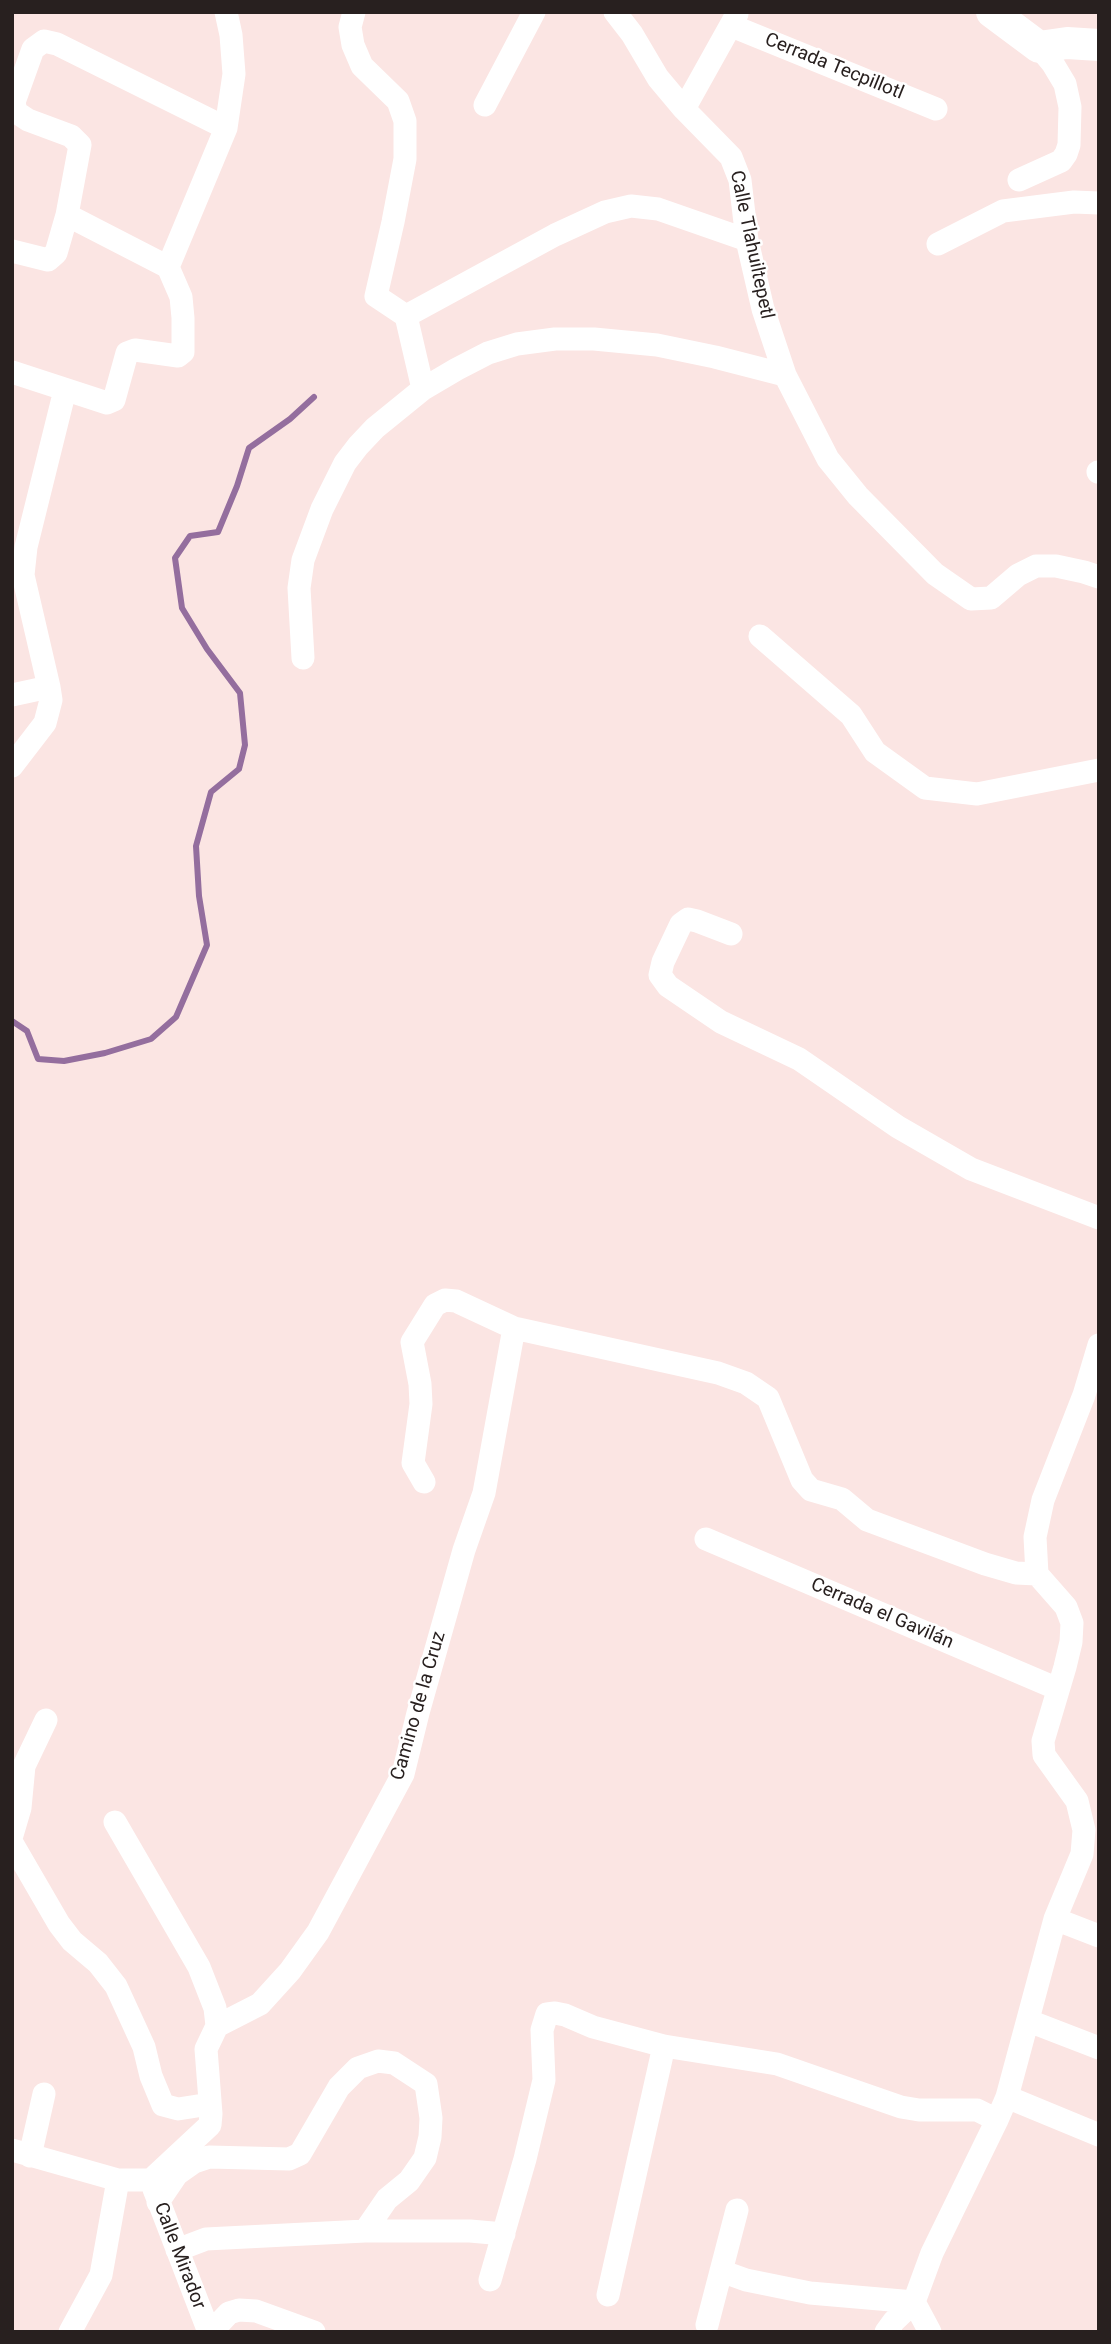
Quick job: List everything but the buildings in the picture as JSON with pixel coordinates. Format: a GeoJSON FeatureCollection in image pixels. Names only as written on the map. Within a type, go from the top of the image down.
{"type":"FeatureCollection","features":[{"type":"Feature","properties":{"kind":"street"},"geometry":{"type":"LineString","coordinates":[[168,267],[226,128],[234,74],[226,12]]}},
{"type":"Feature","properties":{"kind":"street"},"geometry":{"type":"LineString","coordinates":[[354,12],[350,27],[353,45],[362,66],[398,101],[405,121],[405,159],[376,296],[407,316],[423,389]]}},
{"type":"Feature","properties":{"kind":"street"},"geometry":{"type":"LineString","coordinates":[[485,105],[534,12]]}},
{"type":"Feature","properties":{"kind":"street","name":"Calle Tlahuiltepetl"},"geometry":{"type":"LineString","coordinates":[[615,12],[632,34],[658,78],[684,109],[731,156],[740,180],[747,240],[762,309],[785,375],[828,459],[885,526],[951,586],[971,599],[991,598],[1018,575],[1036,566],[1056,566],[1099,577]]}},
{"type":"Feature","properties":{"kind":"street"},"geometry":{"type":"LineString","coordinates":[[992,12],[1039,47],[1053,64],[1065,84],[1070,107],[1069,145],[1066,154],[1061,161],[1019,180]]}},
{"type":"Feature","properties":{"kind":"street"},"geometry":{"type":"LineString","coordinates":[[684,109],[735,19]]}},
{"type":"Feature","properties":{"kind":"street","name":"Cerrada Tecpillotl"},"geometry":{"type":"LineString","coordinates":[[735,19],[936,109]]}},
{"type":"Feature","properties":{"kind":"street"},"geometry":{"type":"LineString","coordinates":[[12,251],[48,260],[56,253],[67,215],[80,145],[71,136],[28,120],[16,112],[14,102],[33,49],[44,41],[57,44],[226,128]]}},
{"type":"Feature","properties":{"kind":"street"},"geometry":{"type":"LineString","coordinates":[[1039,47],[1067,43],[1099,45]]}},
{"type":"Feature","properties":{"kind":"street"},"geometry":{"type":"LineString","coordinates":[[938,244],[1003,211],[1074,202],[1099,203]]}},
{"type":"Feature","properties":{"kind":"street"},"geometry":{"type":"LineString","coordinates":[[407,316],[555,234],[605,212],[631,206],[658,209],[747,240]]}},
{"type":"Feature","properties":{"kind":"street"},"geometry":{"type":"LineString","coordinates":[[12,372],[107,403],[114,400],[127,353],[135,350],[178,356],[183,352],[181,297],[168,267],[67,215]]}},
{"type":"Feature","properties":{"kind":"street"},"geometry":{"type":"LineString","coordinates":[[303,658],[299,588],[303,560],[322,509],[345,463],[358,446],[375,428],[423,389],[488,353],[517,344],[555,339],[594,339],[657,345],[715,356],[785,375]]}},
{"type":"Feature","properties":{"kind":"street"},"geometry":{"type":"LineString","coordinates":[[12,766],[45,723],[51,700],[49,687],[21,609],[26,547],[65,390]]}},
{"type":"Feature","properties":{"kind":"street"},"geometry":{"type":"LineString","coordinates":[[760,636],[851,715],[875,752],[925,788],[977,794],[1099,770]]}},
{"type":"Feature","properties":{"kind":"street"},"geometry":{"type":"LineString","coordinates":[[12,695],[49,687]]}},
{"type":"Feature","properties":{"kind":"street"},"geometry":{"type":"LineString","coordinates":[[731,934],[688,919],[681,924],[663,962],[660,975],[667,986],[721,1022],[799,1059],[898,1127],[971,1169],[1099,1218]]}},
{"type":"Feature","properties":{"kind":"street"},"geometry":{"type":"LineString","coordinates":[[424,1482],[413,1463],[421,1404],[412,1342],[435,1304],[445,1300],[456,1301],[514,1328],[718,1373],[746,1383],[768,1398],[802,1480],[811,1490],[842,1499],[867,1520],[985,1564],[1017,1573],[1037,1574]]}},
{"type":"Feature","properties":{"kind":"street","name":"Camino de la Cruz"},"geometry":{"type":"LineString","coordinates":[[216,2026],[260,2004],[290,1971],[318,1932],[403,1773],[453,1588],[484,1493],[514,1328]]}},
{"type":"Feature","properties":{"kind":"street"},"geometry":{"type":"LineString","coordinates":[[886,2332],[914,2302],[932,2253],[998,2120],[1029,2021],[1055,1919],[1082,1854],[1084,1830],[1077,1801],[1044,1755],[1042,1741],[1071,1642],[1072,1623],[1066,1607],[1037,1574],[1035,1537],[1043,1500],[1091,1397],[1099,1345]]}},
{"type":"Feature","properties":{"kind":"street","name":"Cerrada el Gavilán"},"geometry":{"type":"LineString","coordinates":[[706,1539],[1058,1689]]}},
{"type":"Feature","properties":{"kind":"street"},"geometry":{"type":"LineString","coordinates":[[12,1835],[20,1808],[24,1766],[46,1720]]}},
{"type":"Feature","properties":{"kind":"street"},"geometry":{"type":"LineString","coordinates":[[44,2095],[21,2153],[118,2180],[151,2180],[210,2125],[206,2049],[216,2026],[215,2008],[199,1967],[116,1822]]}},
{"type":"Feature","properties":{"kind":"street"},"geometry":{"type":"LineString","coordinates":[[12,1843],[59,1924],[72,1941],[98,1963],[116,1986],[144,2047],[151,2076],[163,2105],[178,2109],[210,2104]]}},
{"type":"Feature","properties":{"kind":"street"},"geometry":{"type":"LineString","coordinates":[[1055,1919],[1099,1936]]}},
{"type":"Feature","properties":{"kind":"street"},"geometry":{"type":"LineString","coordinates":[[490,2280],[525,2159],[544,2080],[542,2030],[547,2014],[565,2015],[593,2027],[664,2046],[777,2064],[901,2107],[919,2110],[977,2110],[998,2120]]}},
{"type":"Feature","properties":{"kind":"street"},"geometry":{"type":"LineString","coordinates":[[1029,2021],[1099,2048]]}},
{"type":"Feature","properties":{"kind":"street"},"geometry":{"type":"LineString","coordinates":[[608,2295],[664,2046]]}},
{"type":"Feature","properties":{"kind":"street"},"geometry":{"type":"LineString","coordinates":[[158,2202],[177,2175],[194,2162],[209,2157],[289,2159],[300,2154],[339,2087],[358,2068],[378,2061],[394,2063],[426,2084],[431,2118],[430,2137],[425,2158],[409,2181],[387,2199],[365,2231]]}},
{"type":"Feature","properties":{"kind":"street"},"geometry":{"type":"LineString","coordinates":[[1007,2097],[1099,2136]]}},
{"type":"Feature","properties":{"kind":"street"},"geometry":{"type":"LineString","coordinates":[[70,2332],[101,2275],[118,2180]]}},
{"type":"Feature","properties":{"kind":"street","name":"Calle Mirador"},"geometry":{"type":"LineString","coordinates":[[151,2180],[210,2332]]}},
{"type":"Feature","properties":{"kind":"street"},"geometry":{"type":"LineString","coordinates":[[707,2325],[737,2210]]}},
{"type":"Feature","properties":{"kind":"street"},"geometry":{"type":"LineString","coordinates":[[177,2250],[206,2239],[365,2231],[470,2231],[504,2234]]}},
{"type":"Feature","properties":{"kind":"street"},"geometry":{"type":"LineString","coordinates":[[720,2271],[746,2280],[810,2292],[914,2302]]}},
{"type":"Feature","properties":{"kind":"street"},"geometry":{"type":"LineString","coordinates":[[914,2302],[930,2332]]}},
{"type":"Feature","properties":{"kind":"street"},"geometry":{"type":"LineString","coordinates":[[210,2332],[229,2313],[239,2310],[256,2311],[314,2332]]}},
{"type":"Feature","properties":{"kind":"waterway"},"geometry":{"type":"LineString","coordinates":[[12,1021],[27,1031],[38,1059],[64,1061],[105,1053],[151,1039],[176,1017],[207,945],[199,896],[196,846],[211,792],[239,769],[245,745],[240,693],[207,649],[182,608],[175,558],[190,536],[218,532],[249,448],[290,419],[314,397]]}}]}
